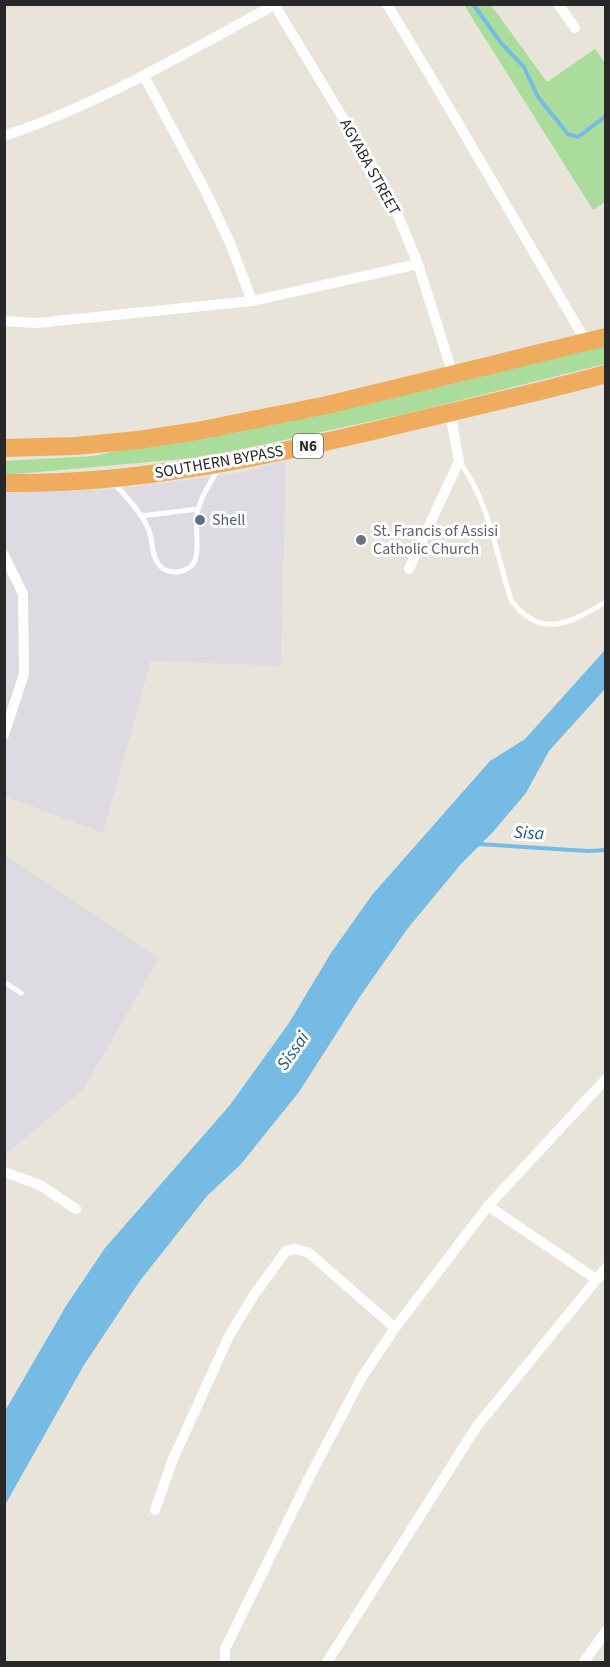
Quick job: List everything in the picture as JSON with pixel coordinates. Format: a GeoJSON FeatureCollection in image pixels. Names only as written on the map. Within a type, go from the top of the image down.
{"type":"FeatureCollection","features":[{"type":"Feature","properties":{"kind":"highway","name":"SOUTHERN BYPASS"},"geometry":{"type":"LineString","coordinates":[[4,448],[86,445],[197,431],[327,405],[606,337]]}},
{"type":"Feature","properties":{"kind":"highway","name":"SOUTHERN BYPASS"},"geometry":{"type":"LineString","coordinates":[[4,483],[110,478],[193,470],[320,443],[606,374]]}},
{"type":"Feature","properties":{"kind":"street"},"geometry":{"type":"LineString","coordinates":[[387,4],[587,343]]}},
{"type":"Feature","properties":{"kind":"street"},"geometry":{"type":"LineString","coordinates":[[558,4],[575,28]]}},
{"type":"Feature","properties":{"kind":"street"},"geometry":{"type":"LineString","coordinates":[[4,136],[50,121],[144,76],[275,5]]}},
{"type":"Feature","properties":{"kind":"street","name":"AGYABA STREET"},"geometry":{"type":"LineString","coordinates":[[275,5],[389,194],[418,264],[453,375]]}},
{"type":"Feature","properties":{"kind":"street"},"geometry":{"type":"LineString","coordinates":[[144,76],[210,200],[230,243],[252,301]]}},
{"type":"Feature","properties":{"kind":"street"},"geometry":{"type":"LineString","coordinates":[[4,321],[37,323],[252,301],[418,264]]}},
{"type":"Feature","properties":{"kind":"street"},"geometry":{"type":"LineString","coordinates":[[409,569],[459,460],[450,412]]}},
{"type":"Feature","properties":{"kind":"street"},"geometry":{"type":"LineString","coordinates":[[4,555],[23,594],[24,674],[4,735]]}},
{"type":"Feature","properties":{"kind":"street"},"geometry":{"type":"LineString","coordinates":[[225,1662],[225,1649],[312,1472],[362,1377],[395,1328],[488,1206],[606,1079]]}},
{"type":"Feature","properties":{"kind":"street"},"geometry":{"type":"LineString","coordinates":[[4,1172],[40,1185],[76,1209]]}},
{"type":"Feature","properties":{"kind":"street"},"geometry":{"type":"LineString","coordinates":[[488,1206],[596,1279]]}},
{"type":"Feature","properties":{"kind":"street"},"geometry":{"type":"LineString","coordinates":[[155,1510],[173,1459],[229,1336],[254,1295],[286,1251],[296,1249],[309,1253],[395,1328]]}},
{"type":"Feature","properties":{"kind":"street"},"geometry":{"type":"LineString","coordinates":[[327,1662],[477,1426],[605,1269]]}},
{"type":"Feature","properties":{"kind":"street"},"geometry":{"type":"LineString","coordinates":[[584,1662],[606,1631]]}},
{"type":"Feature","properties":{"kind":"lane"},"geometry":{"type":"LineString","coordinates":[[459,460],[471,476],[492,531],[511,600],[518,609],[537,621],[552,625],[566,624],[606,602]]}},
{"type":"Feature","properties":{"kind":"lane"},"geometry":{"type":"LineString","coordinates":[[110,478],[148,527],[155,558],[160,567],[174,572],[184,571],[190,567],[196,557],[198,509],[220,464]]}},
{"type":"Feature","properties":{"kind":"lane"},"geometry":{"type":"LineString","coordinates":[[141,516],[198,509]]}},
{"type":"Feature","properties":{"kind":"lane"},"geometry":{"type":"LineString","coordinates":[[4,982],[21,993]]}},
{"type":"Feature","properties":{"kind":"shaded area"},"geometry":{"type":"Polygon","coordinates":[[[286,461],[281,666],[151,661],[103,833],[5,796],[4,493],[116,489],[238,473],[286,461]]]}},
{"type":"Feature","properties":{"kind":"shaded area"},"geometry":{"type":"Polygon","coordinates":[[[5,855],[159,958],[83,1090],[5,1155],[5,855]]]}},
{"type":"Feature","properties":{"kind":"green space"},"geometry":{"type":"Polygon","coordinates":[[[464,5],[491,5],[547,82],[595,49],[605,63],[605,202],[593,210],[464,5]]]}},
{"type":"Feature","properties":{"kind":"green space"},"geometry":{"type":"Polygon","coordinates":[[[605,340],[605,364],[409,413],[205,457],[5,475],[5,461],[94,456],[605,340]]]}},
{"type":"Feature","properties":{"kind":"water","name":"Sissai"},"geometry":{"type":"Polygon","coordinates":[[[605,650],[605,689],[549,751],[526,793],[492,833],[461,864],[408,928],[361,995],[299,1092],[241,1164],[207,1196],[139,1282],[84,1365],[5,1505],[5,1411],[66,1306],[105,1248],[230,1105],[289,1023],[331,953],[372,895],[490,761],[525,739],[605,650]]]}},
{"type":"Feature","properties":{"kind":"waterway"},"geometry":{"type":"LineString","coordinates":[[473,4],[501,43],[524,67],[538,97],[568,134],[578,137],[606,116]]}},
{"type":"Feature","properties":{"kind":"waterway","name":"Sisa"},"geometry":{"type":"LineString","coordinates":[[478,844],[588,851],[606,850]]}},
{"type":"Feature","properties":{"kind":"place","name":"Shell"},"geometry":{"type":"Point","coordinates":[200,520]}},
{"type":"Feature","properties":{"kind":"place","name":"St. Francis of Assisi Catholic Church"},"geometry":{"type":"Point","coordinates":[361,540]}}]}
